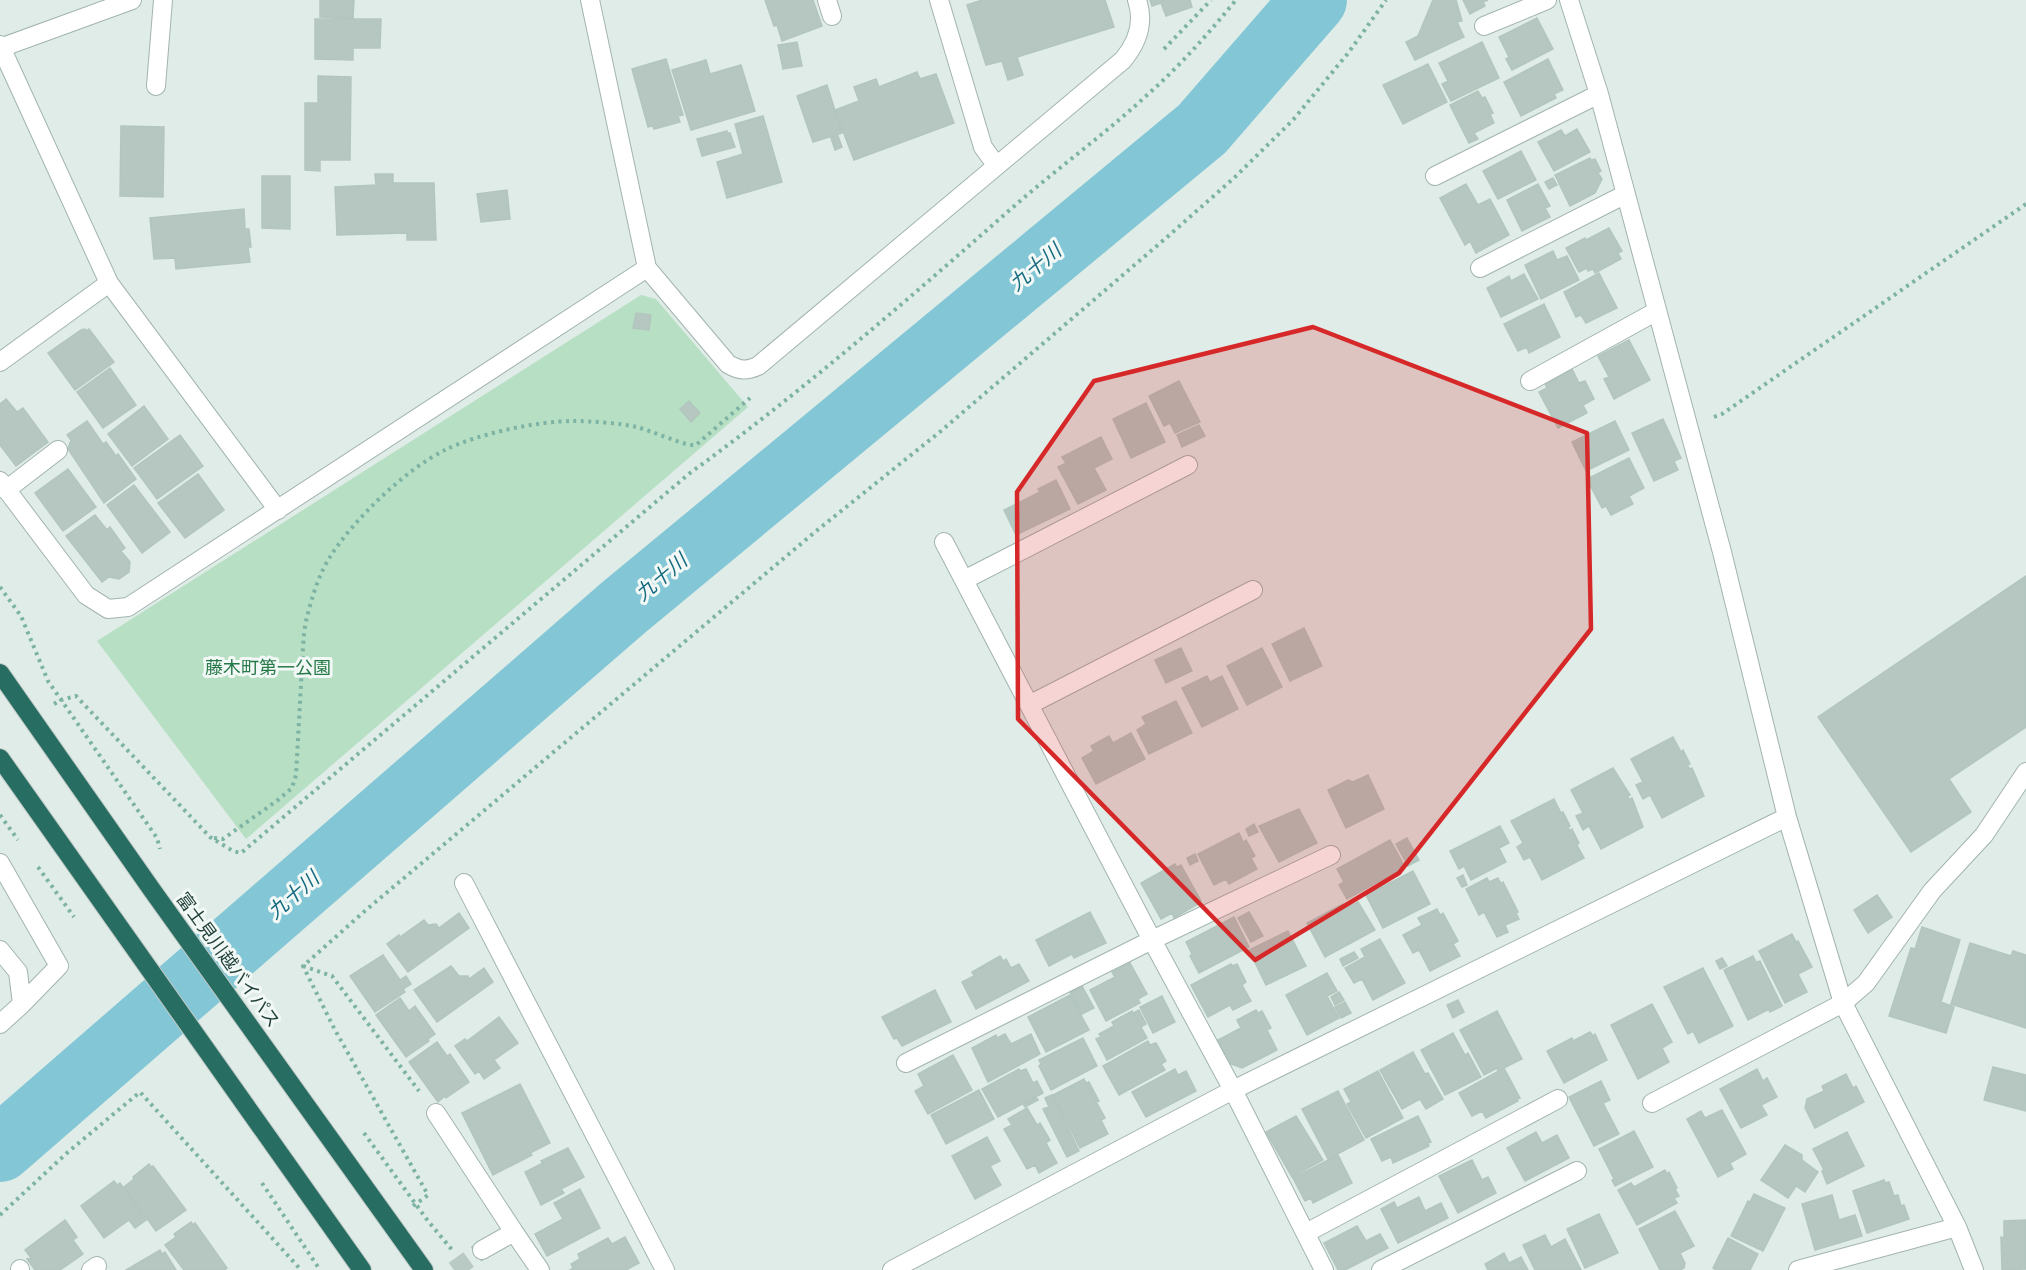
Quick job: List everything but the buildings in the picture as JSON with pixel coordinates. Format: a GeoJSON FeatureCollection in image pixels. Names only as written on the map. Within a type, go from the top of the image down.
{"type":"FeatureCollection","features":[{"type":"Feature","properties":{"kind":"highway","name":"富士見川越バイパス"},"geometry":{"type":"LineString","coordinates":[[0,673],[424,1270]]}},
{"type":"Feature","properties":{"kind":"highway"},"geometry":{"type":"LineString","coordinates":[[0,758],[362,1270]]}},
{"type":"Feature","properties":{"kind":"street"},"geometry":{"type":"LineString","coordinates":[[132,0],[1,47],[109,283],[278,510]]}},
{"type":"Feature","properties":{"kind":"street"},"geometry":{"type":"LineString","coordinates":[[156,86],[163,0]]}},
{"type":"Feature","properties":{"kind":"street"},"geometry":{"type":"LineString","coordinates":[[590,0],[647,268],[728,364],[746,370],[758,366],[1123,60],[1134,47],[1138,35],[1139,6],[1137,0]]}},
{"type":"Feature","properties":{"kind":"street"},"geometry":{"type":"LineString","coordinates":[[939,0],[983,147],[996,165]]}},
{"type":"Feature","properties":{"kind":"street"},"geometry":{"type":"LineString","coordinates":[[1484,26],[1547,0]]}},
{"type":"Feature","properties":{"kind":"street"},"geometry":{"type":"LineString","coordinates":[[1569,0],[1599,94],[1722,552],[1787,817],[1843,1003],[1957,1227],[1974,1270]]}},
{"type":"Feature","properties":{"kind":"street"},"geometry":{"type":"LineString","coordinates":[[1435,176],[1599,94]]}},
{"type":"Feature","properties":{"kind":"street"},"geometry":{"type":"LineString","coordinates":[[1480,268],[1626,194]]}},
{"type":"Feature","properties":{"kind":"street"},"geometry":{"type":"LineString","coordinates":[[58,450],[3,486],[86,595],[108,609],[128,607],[647,268]]}},
{"type":"Feature","properties":{"kind":"street"},"geometry":{"type":"LineString","coordinates":[[0,362],[109,283]]}},
{"type":"Feature","properties":{"kind":"street"},"geometry":{"type":"LineString","coordinates":[[1530,381],[1657,311]]}},
{"type":"Feature","properties":{"kind":"street"},"geometry":{"type":"LineString","coordinates":[[964,580],[1188,465]]}},
{"type":"Feature","properties":{"kind":"street"},"geometry":{"type":"LineString","coordinates":[[944,542],[1233,1090],[1324,1270]]}},
{"type":"Feature","properties":{"kind":"street"},"geometry":{"type":"LineString","coordinates":[[1029,705],[1253,590]]}},
{"type":"Feature","properties":{"kind":"street"},"geometry":{"type":"LineString","coordinates":[[1652,1103],[1843,1003],[1866,983],[1932,891],[1984,835],[2026,772]]}},
{"type":"Feature","properties":{"kind":"street"},"geometry":{"type":"LineString","coordinates":[[892,1270],[1233,1090],[1787,817]]}},
{"type":"Feature","properties":{"kind":"street"},"geometry":{"type":"LineString","coordinates":[[906,1063],[1152,940],[1331,855]]}},
{"type":"Feature","properties":{"kind":"street"},"geometry":{"type":"LineString","coordinates":[[0,862],[59,966],[0,1024]]}},
{"type":"Feature","properties":{"kind":"street"},"geometry":{"type":"LineString","coordinates":[[464,883],[665,1270]]}},
{"type":"Feature","properties":{"kind":"street"},"geometry":{"type":"LineString","coordinates":[[0,950],[18,972],[22,1004]]}},
{"type":"Feature","properties":{"kind":"street"},"geometry":{"type":"LineString","coordinates":[[1305,1233],[1558,1099]]}},
{"type":"Feature","properties":{"kind":"street"},"geometry":{"type":"LineString","coordinates":[[436,1113],[540,1270]]}},
{"type":"Feature","properties":{"kind":"street"},"geometry":{"type":"LineString","coordinates":[[1381,1270],[1577,1172]]}},
{"type":"Feature","properties":{"kind":"street"},"geometry":{"type":"LineString","coordinates":[[1798,1270],[1957,1227]]}},
{"type":"Feature","properties":{"kind":"street"},"geometry":{"type":"LineString","coordinates":[[482,1250],[514,1232]]}},
{"type":"Feature","properties":{"kind":"path"},"geometry":{"type":"LineString","coordinates":[[1158,55],[1211,0]]}},
{"type":"Feature","properties":{"kind":"path"},"geometry":{"type":"LineString","coordinates":[[33,718],[61,700],[76,696],[210,837],[233,851],[241,853],[690,472],[740,437],[851,348],[1054,172],[1147,96],[1207,35],[1236,0]]}},
{"type":"Feature","properties":{"kind":"path"},"geometry":{"type":"LineString","coordinates":[[303,966],[366,910],[797,547],[941,431],[1234,178],[1293,120],[1349,52],[1386,0]]}},
{"type":"Feature","properties":{"kind":"path"},"geometry":{"type":"LineString","coordinates":[[1688,425],[1722,414],[2026,204]]}},
{"type":"Feature","properties":{"kind":"path"},"geometry":{"type":"LineString","coordinates":[[210,837],[223,839],[292,788],[296,775],[306,619],[315,592],[328,560],[340,543],[357,522],[404,478],[447,448],[517,428],[573,421],[634,426],[671,437],[689,446],[696,445],[754,394]]}},
{"type":"Feature","properties":{"kind":"path"},"geometry":{"type":"LineString","coordinates":[[0,587],[21,616],[48,681],[157,838],[162,853]]}},
{"type":"Feature","properties":{"kind":"path"},"geometry":{"type":"LineString","coordinates":[[0,815],[21,844]]}},
{"type":"Feature","properties":{"kind":"path"},"geometry":{"type":"LineString","coordinates":[[35,863],[77,921]]}},
{"type":"Feature","properties":{"kind":"path"},"geometry":{"type":"LineString","coordinates":[[303,966],[332,976],[436,1113]]}},
{"type":"Feature","properties":{"kind":"path"},"geometry":{"type":"LineString","coordinates":[[303,966],[335,1030],[428,1195],[390,1222]]}},
{"type":"Feature","properties":{"kind":"path"},"geometry":{"type":"LineString","coordinates":[[0,1215],[68,1152],[141,1092],[302,1270]]}},
{"type":"Feature","properties":{"kind":"path"},"geometry":{"type":"LineString","coordinates":[[260,1180],[294,1228],[317,1269]]}},
{"type":"Feature","properties":{"kind":"path"},"geometry":{"type":"LineString","coordinates":[[405,1189],[456,1254]]}},
{"type":"Feature","properties":{"kind":"highlighted area"},"geometry":{"type":"Polygon","coordinates":[[[1313,327],[1587,433],[1591,629],[1399,873],[1255,960],[1018,719],[1017,492],[1094,381],[1313,327]]]}},
{"type":"Feature","properties":{"kind":"green space","name":"藤木町第一公園"},"geometry":{"type":"Polygon","coordinates":[[[641,295],[656,299],[748,407],[246,839],[97,641],[641,295]]]}},
{"type":"Feature","properties":{"kind":"waterway","name":"九十川"},"geometry":{"type":"LineString","coordinates":[[0,1149],[623,608],[1202,129],[1314,0]]}},
{"type":"Feature","properties":{"kind":"tunnel"},"geometry":{"type":"LineString","coordinates":[[454,1270],[482,1250]]}}]}
